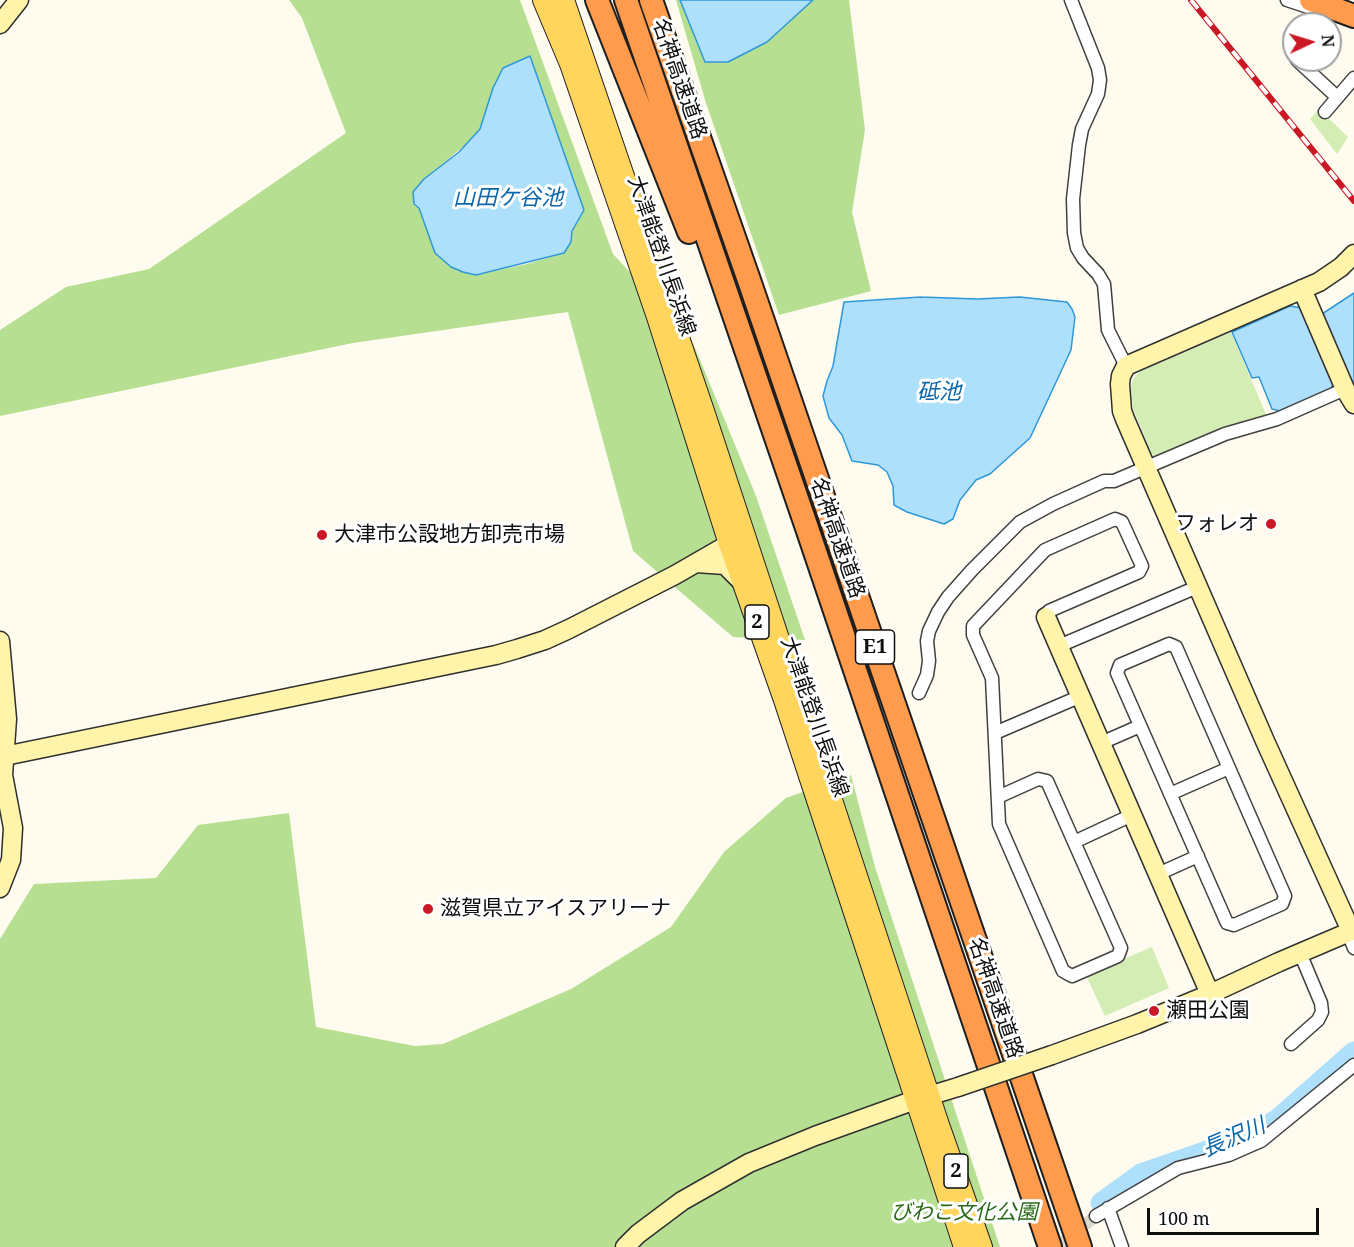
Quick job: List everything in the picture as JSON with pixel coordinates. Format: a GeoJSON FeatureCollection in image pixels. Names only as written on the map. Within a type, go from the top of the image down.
{"type":"FeatureCollection","features":[{"type":"Feature","properties":{"kind":"highway"},"geometry":{"type":"LineString","coordinates":[[597,0],[684,218],[732,346],[807,528]]}},
{"type":"Feature","properties":{"kind":"highway","name":"名神高速道路"},"geometry":{"type":"LineString","coordinates":[[626,0],[1050,1247]]}},
{"type":"Feature","properties":{"kind":"highway","name":"名神高速道路"},"geometry":{"type":"LineString","coordinates":[[653,0],[1080,1247]]}},
{"type":"Feature","properties":{"kind":"highway"},"geometry":{"type":"LineString","coordinates":[[1315,5],[1354,16]]}},
{"type":"Feature","properties":{"kind":"main road","name":"大津能登川長浜線"},"geometry":{"type":"LineString","coordinates":[[543,0],[574,74],[734,538],[922,1098],[964,1247]]}},
{"type":"Feature","properties":{"kind":"main road","name":"大津能登川長浜線"},"geometry":{"type":"LineString","coordinates":[[564,0],[734,538],[743,583],[922,1098],[982,1247]]}},
{"type":"Feature","properties":{"kind":"street"},"geometry":{"type":"LineString","coordinates":[[0,24],[19,0]]}},
{"type":"Feature","properties":{"kind":"street"},"geometry":{"type":"LineString","coordinates":[[1071,0],[1098,68],[1100,80],[1098,94],[1080,137],[1073,200],[1074,233],[1077,248],[1104,284],[1108,330],[1126,366]]}},
{"type":"Feature","properties":{"kind":"street"},"geometry":{"type":"LineString","coordinates":[[1287,0],[1315,5],[1354,24]]}},
{"type":"Feature","properties":{"kind":"street"},"geometry":{"type":"LineString","coordinates":[[1310,72],[1337,97]]}},
{"type":"Feature","properties":{"kind":"street"},"geometry":{"type":"LineString","coordinates":[[1325,112],[1354,78]]}},
{"type":"Feature","properties":{"kind":"street"},"geometry":{"type":"LineString","coordinates":[[624,1247],[682,1201],[749,1163],[815,1136],[1128,1028],[1300,953],[1352,935],[1197,587],[1122,411],[1121,376],[1126,366],[1302,289],[1332,273],[1354,254]]}},
{"type":"Feature","properties":{"kind":"street"},"geometry":{"type":"LineString","coordinates":[[919,693],[927,675],[929,661],[927,640],[938,612],[972,570],[1020,522],[1104,481],[1114,481],[1147,469],[1226,435],[1350,396],[1302,289]]}},
{"type":"Feature","properties":{"kind":"street"},"geometry":{"type":"LineString","coordinates":[[998,797],[1038,779],[1047,782],[1121,948],[1118,956],[1072,976],[1063,971],[999,824],[992,678],[973,635],[973,626],[1045,550],[1115,519],[1119,520],[1142,566],[1139,572],[1049,611],[1046,617],[1210,994]]}},
{"type":"Feature","properties":{"kind":"street"},"geometry":{"type":"LineString","coordinates":[[3,750],[496,655],[545,640],[696,563],[734,538]]}},
{"type":"Feature","properties":{"kind":"street"},"geometry":{"type":"LineString","coordinates":[[3,750],[521,635],[569,616],[734,538]]}},
{"type":"Feature","properties":{"kind":"street"},"geometry":{"type":"LineString","coordinates":[[696,563],[725,565],[743,583]]}},
{"type":"Feature","properties":{"kind":"street"},"geometry":{"type":"LineString","coordinates":[[1059,646],[1197,587]]}},
{"type":"Feature","properties":{"kind":"street"},"geometry":{"type":"LineString","coordinates":[[0,641],[7,719],[3,775],[13,828],[11,860],[0,888]]}},
{"type":"Feature","properties":{"kind":"street"},"geometry":{"type":"LineString","coordinates":[[1169,644],[1173,645],[1229,768],[1285,896],[1282,904],[1234,925],[1227,923],[1140,726],[1117,673],[1120,665],[1169,644]]}},
{"type":"Feature","properties":{"kind":"street"},"geometry":{"type":"LineString","coordinates":[[994,733],[1081,696]]}},
{"type":"Feature","properties":{"kind":"street"},"geometry":{"type":"LineString","coordinates":[[1101,743],[1140,726]]}},
{"type":"Feature","properties":{"kind":"street"},"geometry":{"type":"LineString","coordinates":[[1170,794],[1229,768]]}},
{"type":"Feature","properties":{"kind":"street"},"geometry":{"type":"LineString","coordinates":[[1074,842],[1132,815]]}},
{"type":"Feature","properties":{"kind":"street"},"geometry":{"type":"LineString","coordinates":[[1158,874],[1198,856]]}},
{"type":"Feature","properties":{"kind":"street"},"geometry":{"type":"LineString","coordinates":[[1291,1044],[1318,1020],[1322,1012],[1321,1003],[1300,953]]}},
{"type":"Feature","properties":{"kind":"street"},"geometry":{"type":"LineString","coordinates":[[1096,1216],[1178,1168],[1229,1155],[1261,1141],[1354,1065]]}},
{"type":"Feature","properties":{"kind":"street"},"geometry":{"type":"LineString","coordinates":[[1108,1208],[1122,1247]]}},
{"type":"Feature","properties":{"kind":"green space"},"geometry":{"type":"Polygon","coordinates":[[[289,0],[520,0],[613,254],[691,338],[756,496],[805,640],[733,637],[633,551],[568,312],[353,343],[0,416],[0,330],[66,287],[149,269],[346,133],[302,18],[289,0]],[[487,107],[480,129],[470,141],[424,179],[413,192],[435,253],[476,275],[564,253],[571,242],[572,231],[584,209],[487,107]]]}},
{"type":"Feature","properties":{"kind":"green space"},"geometry":{"type":"Polygon","coordinates":[[[676,0],[680,0],[705,62],[728,62],[757,47],[813,0],[849,0],[865,130],[852,212],[871,291],[779,315],[706,103],[676,0]]]}},
{"type":"Feature","properties":{"kind":"green space"},"geometry":{"type":"Polygon","coordinates":[[[1319,109],[1348,137],[1337,154],[1310,119],[1319,109]]]}},
{"type":"Feature","properties":{"kind":"green space"},"geometry":{"type":"Polygon","coordinates":[[[1231,332],[1268,419],[1157,458],[1152,454],[1133,409],[1131,388],[1133,379],[1139,372],[1231,332]]]}},
{"type":"Feature","properties":{"kind":"green space","name":"びわこ文化公園"},"geometry":{"type":"Polygon","coordinates":[[[851,775],[875,867],[1000,1247],[0,1247],[0,939],[34,884],[156,878],[198,825],[289,813],[316,1027],[415,1046],[443,1044],[571,989],[671,927],[724,852],[786,798],[851,775]]]}},
{"type":"Feature","properties":{"kind":"green space"},"geometry":{"type":"Polygon","coordinates":[[[1152,947],[1169,988],[1105,1016],[1088,980],[1088,974],[1152,947]]]}},
{"type":"Feature","properties":{"kind":"water"},"geometry":{"type":"Polygon","coordinates":[[[680,0],[813,0],[767,42],[728,62],[705,62],[680,0]]]}},
{"type":"Feature","properties":{"kind":"water","name":"山田ケ谷池"},"geometry":{"type":"Polygon","coordinates":[[[530,56],[584,210],[572,231],[571,242],[564,253],[476,275],[463,272],[451,267],[435,253],[419,208],[414,204],[413,192],[424,179],[459,152],[480,129],[493,88],[503,68],[530,56]]]}},
{"type":"Feature","properties":{"kind":"water"},"geometry":{"type":"Polygon","coordinates":[[[1354,293],[1354,387],[1322,314],[1354,293]]]}},
{"type":"Feature","properties":{"kind":"water","name":"砥池"},"geometry":{"type":"Polygon","coordinates":[[[921,297],[977,299],[1020,297],[1067,302],[1075,317],[1071,350],[1030,438],[990,474],[976,480],[960,500],[953,519],[944,524],[907,512],[894,505],[893,486],[887,472],[878,465],[852,461],[842,435],[829,418],[823,396],[833,366],[844,302],[921,297]]]}},
{"type":"Feature","properties":{"kind":"water"},"geometry":{"type":"Polygon","coordinates":[[[1290,306],[1303,308],[1334,382],[1330,390],[1280,411],[1272,409],[1259,377],[1252,378],[1232,332],[1290,306]]]}},
{"type":"Feature","properties":{"kind":"waterway","name":"長沢川"},"geometry":{"type":"LineString","coordinates":[[1101,1203],[1141,1174],[1251,1136],[1278,1119],[1354,1052]]}},
{"type":"Feature","properties":{"kind":"tunnel"},"geometry":{"type":"LineString","coordinates":[[1057,1247],[1096,1216]]}},
{"type":"Feature","properties":{"kind":"railway"},"geometry":{"type":"LineString","coordinates":[[1191,0],[1354,201]]}},
{"type":"Feature","properties":{"kind":"place","name":"フォレオ"},"geometry":{"type":"Point","coordinates":[1271,524]}},
{"type":"Feature","properties":{"kind":"place","name":"大津市公設地方卸売市場"},"geometry":{"type":"Point","coordinates":[322,535]}},
{"type":"Feature","properties":{"kind":"place","name":"滋賀県立アイスアリーナ"},"geometry":{"type":"Point","coordinates":[428,909]}},
{"type":"Feature","properties":{"kind":"place","name":"瀬田公園"},"geometry":{"type":"Point","coordinates":[1154,1011]}}]}
